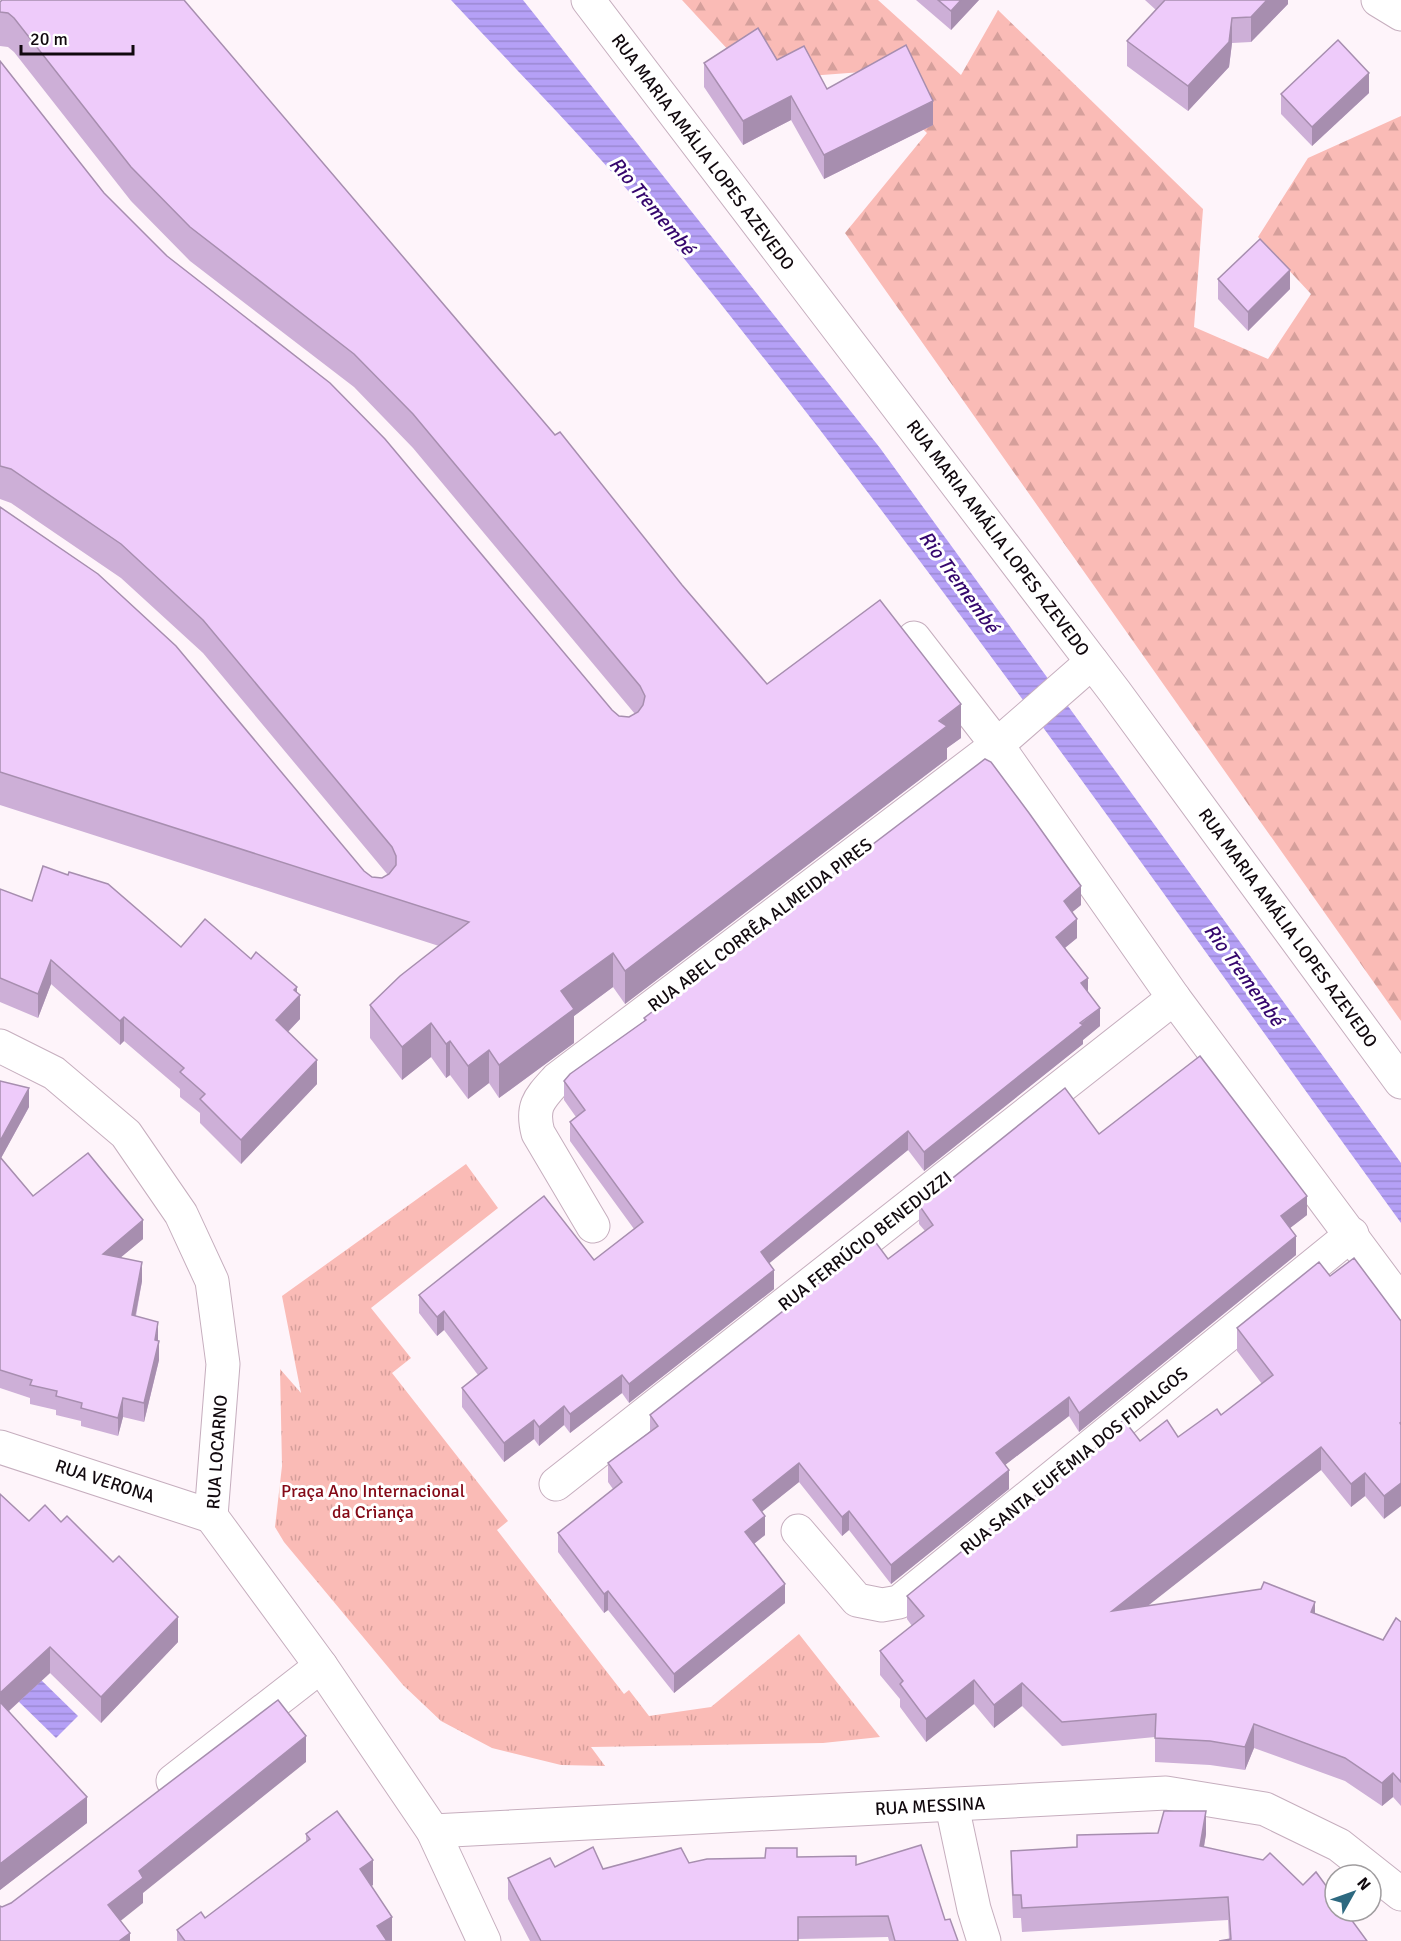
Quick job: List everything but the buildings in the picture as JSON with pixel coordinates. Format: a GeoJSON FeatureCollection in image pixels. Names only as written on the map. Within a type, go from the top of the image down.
{"type":"FeatureCollection","features":[{"type":"Feature","properties":{"kind":"street","name":"RUA MARIA AMÁLIA LOPES AZEVEDO"},"geometry":{"type":"LineString","coordinates":[[588,0],[1081,671],[1401,1082]]}},
{"type":"Feature","properties":{"kind":"street"},"geometry":{"type":"LineString","coordinates":[[1378,0],[1401,14]]}},
{"type":"Feature","properties":{"kind":"street"},"geometry":{"type":"LineString","coordinates":[[914,639],[996,745],[1174,998],[1352,1234],[1401,1303]]}},
{"type":"Feature","properties":{"kind":"street","name":"RUA ABEL CORRÊA ALMEIDA PIRES"},"geometry":{"type":"LineString","coordinates":[[593,1226],[538,1133],[534,1118],[538,1100],[557,1079],[996,745],[1081,671]]}},
{"type":"Feature","properties":{"kind":"street","name":"RUA FERRÚCIO BENEDUZZI"},"geometry":{"type":"LineString","coordinates":[[556,1484],[1174,998]]}},
{"type":"Feature","properties":{"kind":"street","name":"RUA LOCARNO"},"geometry":{"type":"LineString","coordinates":[[0,1046],[54,1073],[126,1134],[181,1214],[212,1281],[223,1364],[211,1516],[321,1666],[433,1831],[484,1941]]}},
{"type":"Feature","properties":{"kind":"street","name":"RUA SANTA EUFÊMIA DOS FIDALGOS"},"geometry":{"type":"LineString","coordinates":[[798,1531],[857,1600],[882,1605],[899,1602],[1352,1234]]}},
{"type":"Feature","properties":{"kind":"street","name":"RUA VERONA"},"geometry":{"type":"LineString","coordinates":[[0,1447],[211,1516]]}},
{"type":"Feature","properties":{"kind":"street"},"geometry":{"type":"LineString","coordinates":[[151,1798],[321,1666]]}},
{"type":"Feature","properties":{"kind":"street","name":"RUA MESSINA"},"geometry":{"type":"LineString","coordinates":[[433,1831],[952,1806],[1166,1793],[1265,1809],[1339,1845],[1401,1894]]}},
{"type":"Feature","properties":{"kind":"street"},"geometry":{"type":"LineString","coordinates":[[952,1806],[974,1909],[984,1941]]}},
{"type":"Feature","properties":{"kind":"green space"},"geometry":{"type":"Polygon","coordinates":[[[682,0],[878,0],[961,75],[998,10],[1203,209],[1194,327],[1268,359],[1311,294],[1258,237],[1308,158],[1401,116],[1401,1021],[845,233],[927,133],[862,72],[756,80],[682,0]]]}},
{"type":"Feature","properties":{"kind":"green space","name":"Praça Ano Internacional da Criança"},"geometry":{"type":"Polygon","coordinates":[[[466,1164],[498,1208],[371,1308],[411,1358],[392,1373],[508,1521],[497,1530],[624,1694],[629,1690],[649,1716],[711,1707],[799,1634],[880,1737],[823,1743],[591,1747],[605,1766],[561,1765],[492,1748],[441,1721],[403,1685],[284,1542],[275,1527],[282,1466],[280,1369],[301,1393],[282,1296],[466,1164]]]}},
{"type":"Feature","properties":{"kind":"water","name":"Rio Tremembé"},"geometry":{"type":"Polygon","coordinates":[[[451,0],[523,0],[880,448],[1401,1163],[1401,1223],[1027,705],[835,450],[737,324],[614,174],[451,0]]]}},
{"type":"Feature","properties":{"kind":"water"},"geometry":{"type":"Polygon","coordinates":[[[36,1675],[78,1716],[56,1738],[14,1697],[36,1675]]]}}]}
